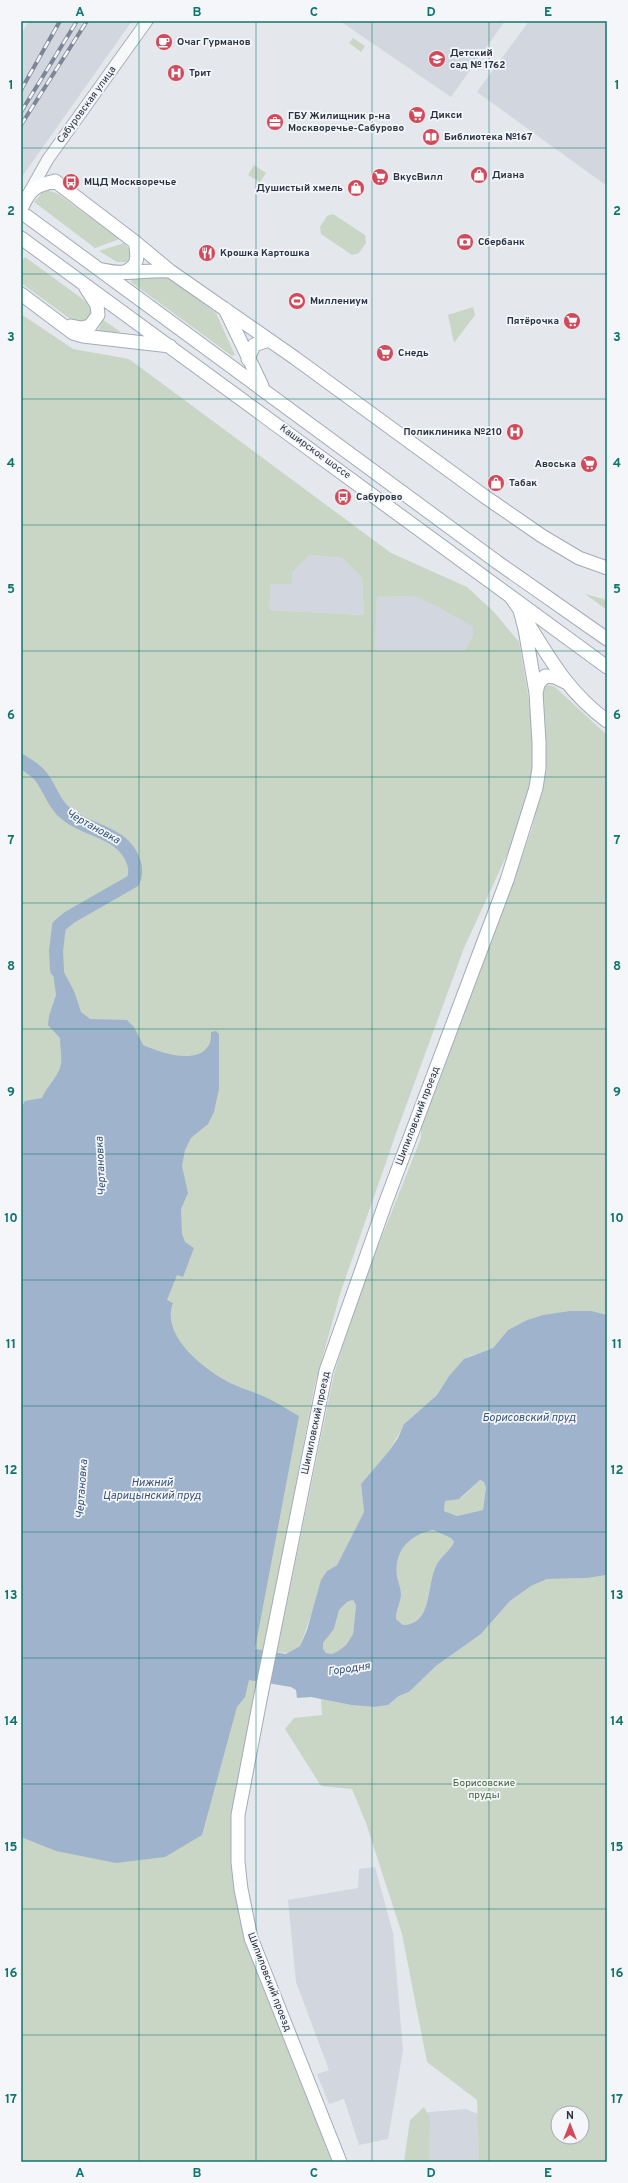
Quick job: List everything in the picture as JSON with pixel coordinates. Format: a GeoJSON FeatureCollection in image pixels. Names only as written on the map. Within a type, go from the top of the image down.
{"type":"FeatureCollection","features":[{"type":"Feature","properties":{"kind":"main road"},"geometry":{"type":"LineString","coordinates":[[21,209],[30,191],[42,184],[55,181],[135,242],[170,271],[269,340],[542,536],[578,558],[607,568]]}},
{"type":"Feature","properties":{"kind":"main road","name":"Каширское шоссе"},"geometry":{"type":"LineString","coordinates":[[21,212],[497,562],[607,639]]}},
{"type":"Feature","properties":{"kind":"main road","name":"Каширское шоссе"},"geometry":{"type":"LineString","coordinates":[[25,241],[607,667]]}},
{"type":"Feature","properties":{"kind":"main road"},"geometry":{"type":"LineString","coordinates":[[119,274],[131,270],[136,263],[138,254],[135,242]]}},
{"type":"Feature","properties":{"kind":"main road"},"geometry":{"type":"LineString","coordinates":[[96,268],[119,274],[152,270],[170,271]]}},
{"type":"Feature","properties":{"kind":"main road"},"geometry":{"type":"LineString","coordinates":[[61,323],[86,328],[90,326],[98,315],[96,305],[80,280]]}},
{"type":"Feature","properties":{"kind":"main road"},"geometry":{"type":"LineString","coordinates":[[21,294],[73,333],[83,336],[170,346]]}},
{"type":"Feature","properties":{"kind":"main road"},"geometry":{"type":"LineString","coordinates":[[225,309],[248,359],[266,391]]}},
{"type":"Feature","properties":{"kind":"main road"},"geometry":{"type":"LineString","coordinates":[[248,359],[254,345],[269,340]]}},
{"type":"Feature","properties":{"kind":"main road","name":"Шипиловский проезд"},"geometry":{"type":"LineString","coordinates":[[340,2162],[251,1938],[241,1889],[238,1862],[238,1815],[326,1371],[385,1204],[507,880],[528,820],[539,768],[536,693],[528,643],[520,610],[511,597]]}},
{"type":"Feature","properties":{"kind":"main road"},"geometry":{"type":"LineString","coordinates":[[520,610],[565,682],[584,702],[607,721]]}},
{"type":"Feature","properties":{"kind":"main road"},"geometry":{"type":"LineString","coordinates":[[536,693],[538,684],[544,676],[555,677],[565,682]]}},
{"type":"Feature","properties":{"kind":"street","name":"Сабуровская улица"},"geometry":{"type":"LineString","coordinates":[[30,191],[48,159],[147,21]]}},
{"type":"Feature","properties":{"kind":"shaded area"},"geometry":{"type":"Polygon","coordinates":[[[29,21],[132,21],[21,178],[21,34],[29,21]]]}},
{"type":"Feature","properties":{"kind":"shaded area","name":"Детский сад № 1762"},"geometry":{"type":"Polygon","coordinates":[[[340,21],[505,21],[451,97],[340,21]]]}},
{"type":"Feature","properties":{"kind":"shaded area"},"geometry":{"type":"Polygon","coordinates":[[[529,21],[607,21],[607,186],[477,92],[529,21]]]}},
{"type":"Feature","properties":{"kind":"shaded area"},"geometry":{"type":"Polygon","coordinates":[[[310,555],[342,558],[362,578],[364,615],[268,610],[271,584],[292,573],[310,555]]]}},
{"type":"Feature","properties":{"kind":"shaded area"},"geometry":{"type":"Polygon","coordinates":[[[414,596],[436,606],[473,627],[473,636],[464,651],[375,651],[377,597],[414,596]]]}},
{"type":"Feature","properties":{"kind":"shaded area"},"geometry":{"type":"Polygon","coordinates":[[[375,1867],[393,1933],[403,2050],[388,2139],[359,2145],[344,2099],[329,2104],[317,2074],[329,2070],[296,1982],[288,1900],[358,1888],[359,1869],[375,1867]]]}},
{"type":"Feature","properties":{"kind":"shaded area"},"geometry":{"type":"Polygon","coordinates":[[[466,2109],[478,2114],[479,2162],[417,2162],[417,2117],[429,2112],[466,2109]]]}},
{"type":"Feature","properties":{"kind":"green space"},"geometry":{"type":"Polygon","coordinates":[[[353,38],[365,46],[361,52],[349,43],[353,38]]]}},
{"type":"Feature","properties":{"kind":"green space"},"geometry":{"type":"Polygon","coordinates":[[[254,165],[266,173],[260,182],[248,175],[254,165]]]}},
{"type":"Feature","properties":{"kind":"green space"},"geometry":{"type":"Polygon","coordinates":[[[48,190],[58,194],[120,239],[95,248],[34,202],[42,193],[48,190]]]}},
{"type":"Feature","properties":{"kind":"green space"},"geometry":{"type":"Polygon","coordinates":[[[333,214],[365,235],[366,243],[359,253],[352,255],[321,234],[320,227],[327,216],[333,214]]]}},
{"type":"Feature","properties":{"kind":"green space"},"geometry":{"type":"Polygon","coordinates":[[[124,243],[131,251],[129,262],[117,262],[99,251],[124,243]]]}},
{"type":"Feature","properties":{"kind":"green space"},"geometry":{"type":"Polygon","coordinates":[[[25,257],[88,303],[93,313],[87,322],[73,321],[21,283],[21,262],[25,257]]]}},
{"type":"Feature","properties":{"kind":"green space"},"geometry":{"type":"Polygon","coordinates":[[[166,275],[216,313],[235,355],[232,356],[131,282],[132,278],[166,275]]]}},
{"type":"Feature","properties":{"kind":"green space"},"geometry":{"type":"Polygon","coordinates":[[[473,307],[475,315],[454,343],[448,315],[473,307]]]}},
{"type":"Feature","properties":{"kind":"green space"},"geometry":{"type":"Polygon","coordinates":[[[21,314],[73,349],[129,359],[391,553],[467,587],[494,612],[519,642],[534,730],[533,767],[522,822],[464,948],[399,1125],[341,1291],[315,1384],[233,1813],[239,1915],[278,2026],[333,2162],[21,2162],[21,314]],[[310,555],[292,573],[292,584],[271,584],[269,610],[364,615],[362,578],[342,558],[310,555]],[[414,596],[377,597],[375,651],[464,651],[473,636],[473,627],[436,606],[414,596]]]}},
{"type":"Feature","properties":{"kind":"green space"},"geometry":{"type":"Polygon","coordinates":[[[103,320],[121,332],[97,333],[103,320]]]}},
{"type":"Feature","properties":{"kind":"green space"},"geometry":{"type":"Polygon","coordinates":[[[585,594],[607,600],[607,610],[585,594]]]}},
{"type":"Feature","properties":{"kind":"green space"},"geometry":{"type":"Polygon","coordinates":[[[549,685],[555,687],[607,735],[607,1315],[592,1311],[543,1315],[527,1320],[508,1330],[493,1348],[468,1357],[449,1376],[437,1395],[406,1422],[389,1451],[361,1484],[364,1512],[337,1565],[327,1571],[300,1646],[288,1653],[277,1652],[334,1374],[359,1294],[421,1138],[421,1127],[424,1113],[444,1068],[516,864],[520,863],[533,825],[544,765],[542,693],[544,687],[549,685]]]}},
{"type":"Feature","properties":{"kind":"green space"},"geometry":{"type":"Polygon","coordinates":[[[480,1480],[484,1482],[486,1488],[483,1510],[457,1516],[444,1511],[445,1501],[461,1498],[480,1480]]]}},
{"type":"Feature","properties":{"kind":"green space"},"geometry":{"type":"Polygon","coordinates":[[[433,1530],[451,1538],[454,1542],[436,1566],[424,1611],[413,1623],[403,1625],[396,1619],[401,1594],[397,1576],[398,1559],[401,1552],[410,1540],[424,1532],[433,1530]]]}},
{"type":"Feature","properties":{"kind":"green space","name":"Борисовские пруды"},"geometry":{"type":"Polygon","coordinates":[[[607,1575],[607,2162],[479,2162],[477,2100],[427,2062],[402,1934],[366,1823],[352,1789],[321,1786],[285,1729],[294,1718],[322,1715],[321,1699],[351,1705],[375,1707],[388,1705],[399,1696],[409,1692],[436,1666],[481,1634],[510,1601],[531,1586],[547,1579],[587,1578],[607,1575]]]}},
{"type":"Feature","properties":{"kind":"green space"},"geometry":{"type":"Polygon","coordinates":[[[353,1600],[356,1605],[353,1634],[346,1645],[338,1651],[332,1654],[326,1653],[323,1650],[323,1643],[334,1629],[339,1610],[347,1602],[353,1600]]]}},
{"type":"Feature","properties":{"kind":"green space"},"geometry":{"type":"Polygon","coordinates":[[[424,2107],[430,2118],[429,2162],[404,2162],[410,2120],[424,2107]]]}},
{"type":"Feature","properties":{"kind":"water","name":"Нижний Царицынский пруд"},"geometry":{"type":"Polygon","coordinates":[[[56,951],[58,961],[74,991],[81,1012],[90,1019],[127,1020],[134,1027],[143,1045],[150,1048],[178,1056],[196,1055],[209,1045],[211,1041],[211,1032],[216,1031],[219,1034],[219,1089],[214,1112],[208,1124],[191,1138],[185,1150],[182,1166],[188,1193],[181,1209],[182,1234],[185,1242],[194,1248],[183,1277],[177,1275],[167,1300],[173,1303],[171,1315],[173,1328],[187,1350],[198,1361],[230,1383],[270,1399],[299,1416],[255,1649],[286,1654],[300,1646],[307,1630],[321,1580],[327,1571],[337,1565],[364,1512],[361,1484],[389,1451],[398,1438],[404,1424],[437,1395],[449,1376],[464,1359],[493,1348],[508,1330],[527,1320],[543,1315],[570,1311],[592,1311],[607,1315],[607,1575],[587,1578],[547,1579],[531,1586],[510,1601],[481,1634],[436,1666],[409,1692],[399,1696],[388,1705],[375,1707],[351,1705],[311,1697],[297,1698],[296,1690],[291,1687],[249,1680],[245,1697],[237,1707],[202,1835],[165,1857],[116,1863],[56,1851],[21,1837],[21,1108],[25,1101],[42,1098],[58,1073],[61,1064],[60,1038],[48,1025],[49,1016],[56,995],[53,973],[56,951]],[[480,1480],[459,1499],[445,1501],[444,1511],[457,1516],[483,1510],[486,1488],[484,1482],[480,1480]],[[433,1530],[424,1532],[410,1540],[401,1552],[398,1559],[397,1576],[401,1594],[396,1619],[403,1625],[413,1623],[424,1611],[436,1566],[454,1542],[451,1538],[433,1530]],[[353,1600],[347,1602],[339,1610],[334,1629],[323,1643],[323,1649],[326,1653],[332,1654],[338,1651],[346,1645],[353,1634],[356,1605],[353,1600]]]}},
{"type":"Feature","properties":{"kind":"waterway","name":"Чертановка"},"geometry":{"type":"LineString","coordinates":[[21,761],[42,778],[62,810],[81,823],[112,837],[121,844],[129,852],[135,868],[133,881],[70,917],[59,926],[56,951],[57,970]]}},
{"type":"Feature","properties":{"kind":"railway"},"geometry":{"type":"LineString","coordinates":[[21,90],[60,21]]}},
{"type":"Feature","properties":{"kind":"railway"},"geometry":{"type":"LineString","coordinates":[[21,112],[77,21]]}},
{"type":"Feature","properties":{"kind":"railway"},"geometry":{"type":"LineString","coordinates":[[21,125],[87,21]]}},
{"type":"Feature","properties":{"kind":"place","name":"Очаг Гурманов"},"geometry":{"type":"Point","coordinates":[164,42]}},
{"type":"Feature","properties":{"kind":"place","name":"Детский сад № 1762"},"geometry":{"type":"Point","coordinates":[437,59]}},
{"type":"Feature","properties":{"kind":"place","name":"Трит"},"geometry":{"type":"Point","coordinates":[176,73]}},
{"type":"Feature","properties":{"kind":"place","name":"Дикси"},"geometry":{"type":"Point","coordinates":[417,115]}},
{"type":"Feature","properties":{"kind":"place","name":"ГБУ Жилищник р-на Москворечье-Сабурово"},"geometry":{"type":"Point","coordinates":[275,122]}},
{"type":"Feature","properties":{"kind":"place","name":"Библиотека №167"},"geometry":{"type":"Point","coordinates":[431,137]}},
{"type":"Feature","properties":{"kind":"place","name":"Диана"},"geometry":{"type":"Point","coordinates":[479,175]}},
{"type":"Feature","properties":{"kind":"place","name":"ВкусВилл"},"geometry":{"type":"Point","coordinates":[380,177]}},
{"type":"Feature","properties":{"kind":"place","name":"МЦД Москворечье"},"geometry":{"type":"Point","coordinates":[71,182]}},
{"type":"Feature","properties":{"kind":"place","name":"Душистый хмель"},"geometry":{"type":"Point","coordinates":[356,188]}},
{"type":"Feature","properties":{"kind":"place","name":"Сбербанк"},"geometry":{"type":"Point","coordinates":[465,242]}},
{"type":"Feature","properties":{"kind":"place","name":"Крошка Картошка"},"geometry":{"type":"Point","coordinates":[207,253]}},
{"type":"Feature","properties":{"kind":"place","name":"Миллениум"},"geometry":{"type":"Point","coordinates":[297,301]}},
{"type":"Feature","properties":{"kind":"place","name":"Пятёрочка"},"geometry":{"type":"Point","coordinates":[572,321]}},
{"type":"Feature","properties":{"kind":"place","name":"Снедь"},"geometry":{"type":"Point","coordinates":[385,353]}},
{"type":"Feature","properties":{"kind":"place","name":"Поликлиника №210"},"geometry":{"type":"Point","coordinates":[515,432]}},
{"type":"Feature","properties":{"kind":"place","name":"Авоська"},"geometry":{"type":"Point","coordinates":[589,464]}},
{"type":"Feature","properties":{"kind":"place","name":"Табак"},"geometry":{"type":"Point","coordinates":[496,483]}},
{"type":"Feature","properties":{"kind":"place","name":"Сабурово"},"geometry":{"type":"Point","coordinates":[343,497]}},
{"type":"Feature","properties":{"kind":"water label","name":"Борисовский пруд"},"geometry":{"type":"Point","coordinates":[529,1418]}},
{"type":"Feature","properties":{"kind":"water label","name":"Городня"},"geometry":{"type":"Point","coordinates":[349,1669]}}]}
